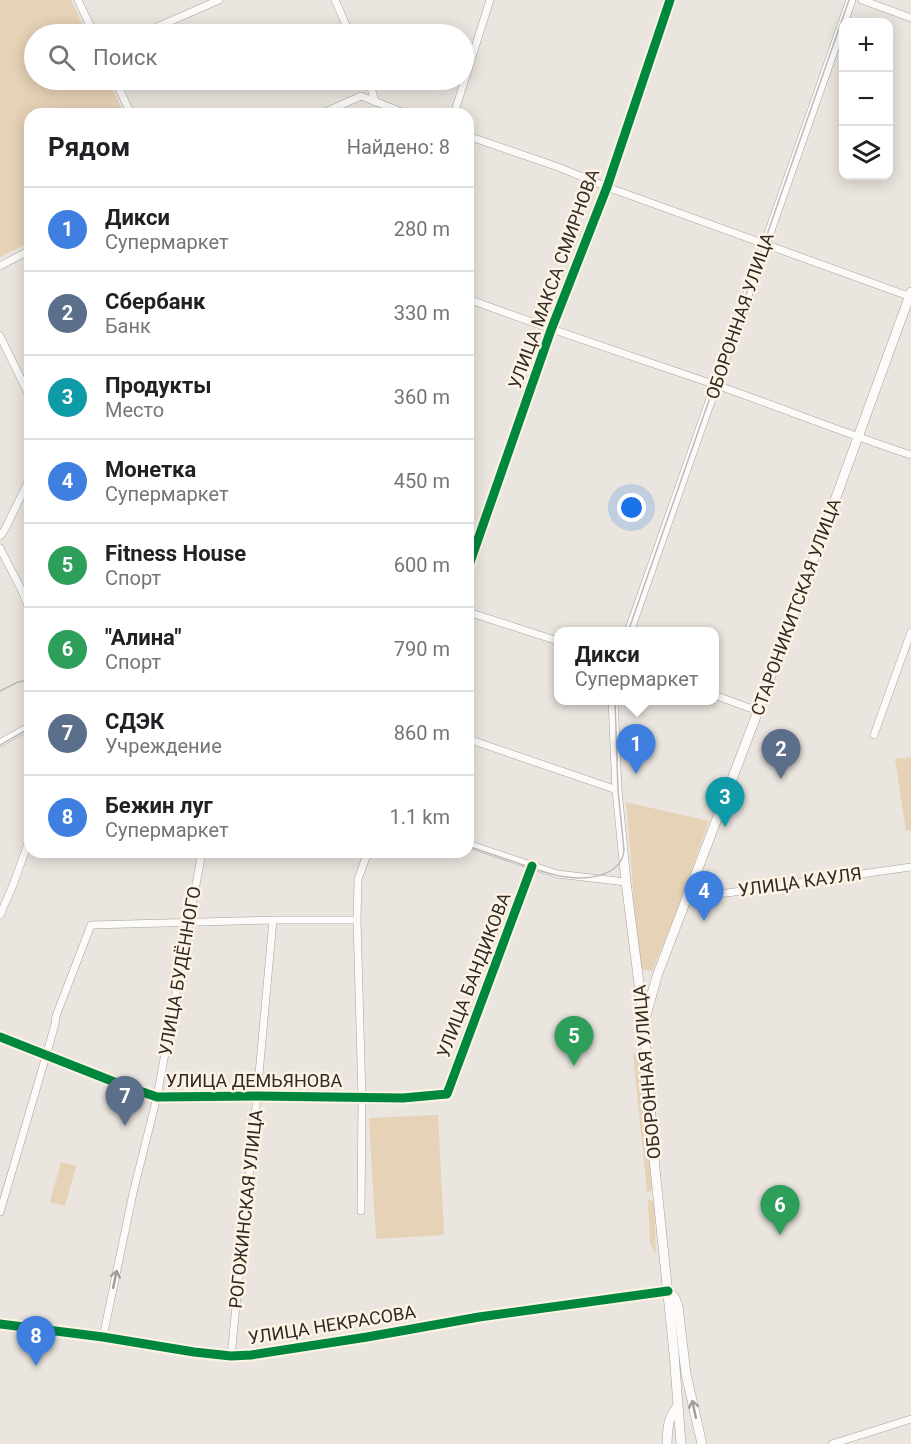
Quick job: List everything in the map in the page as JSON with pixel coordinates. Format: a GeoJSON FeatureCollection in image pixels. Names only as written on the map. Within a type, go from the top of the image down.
{"type":"FeatureCollection","features":[{"type":"Feature","properties":{"kind":"main road","name":"ОБОРОННАЯ УЛИЦА"},"geometry":{"type":"LineString","coordinates":[[631,627],[851,0]]}},
{"type":"Feature","properties":{"kind":"main road","name":"СТАРОНИКИТСКАЯ УЛИЦА"},"geometry":{"type":"LineString","coordinates":[[644,1023],[657,976],[758,711],[910,295]]}},
{"type":"Feature","properties":{"kind":"main road","name":"ОБОРОННАЯ УЛИЦА"},"geometry":{"type":"LineString","coordinates":[[614,705],[617,790],[644,1023],[654,1159],[670,1296],[681,1444]]}},
{"type":"Feature","properties":{"kind":"main road"},"geometry":{"type":"LineString","coordinates":[[638,972],[648,977],[657,976]]}},
{"type":"Feature","properties":{"kind":"main road"},"geometry":{"type":"LineString","coordinates":[[670,1296],[678,1306],[686,1374],[702,1444]]}},
{"type":"Feature","properties":{"kind":"main road"},"geometry":{"type":"LineString","coordinates":[[667,1444],[669,1421],[686,1374],[674,1353]]}},
{"type":"Feature","properties":{"kind":"street"},"geometry":{"type":"LineString","coordinates":[[78,0],[89,24]]}},
{"type":"Feature","properties":{"kind":"street"},"geometry":{"type":"LineString","coordinates":[[164,24],[219,0]]}},
{"type":"Feature","properties":{"kind":"street"},"geometry":{"type":"LineString","coordinates":[[335,0],[346,24]]}},
{"type":"Feature","properties":{"kind":"street"},"geometry":{"type":"LineString","coordinates":[[474,51],[490,0]]}},
{"type":"Feature","properties":{"kind":"street","name":"УЛИЦА МАКСА СМИРНОВА"},"geometry":{"type":"LineString","coordinates":[[474,551],[551,330],[607,187],[670,0]]}},
{"type":"Feature","properties":{"kind":"street"},"geometry":{"type":"LineString","coordinates":[[862,0],[911,18]]}},
{"type":"Feature","properties":{"kind":"street"},"geometry":{"type":"LineString","coordinates":[[120,90],[128,108]]}},
{"type":"Feature","properties":{"kind":"street"},"geometry":{"type":"LineString","coordinates":[[372,90],[375,102]]}},
{"type":"Feature","properties":{"kind":"street"},"geometry":{"type":"LineString","coordinates":[[456,108],[462,90]]}},
{"type":"Feature","properties":{"kind":"street"},"geometry":{"type":"LineString","coordinates":[[334,108],[361,96],[392,108]]}},
{"type":"Feature","properties":{"kind":"street"},"geometry":{"type":"LineString","coordinates":[[474,138],[910,295]]}},
{"type":"Feature","properties":{"kind":"street"},"geometry":{"type":"LineString","coordinates":[[0,266],[24,253]]}},
{"type":"Feature","properties":{"kind":"street"},"geometry":{"type":"LineString","coordinates":[[474,301],[911,455]]}},
{"type":"Feature","properties":{"kind":"street"},"geometry":{"type":"LineString","coordinates":[[0,336],[24,385]]}},
{"type":"Feature","properties":{"kind":"street"},"geometry":{"type":"LineString","coordinates":[[0,536],[24,490]]}},
{"type":"Feature","properties":{"kind":"street"},"geometry":{"type":"LineString","coordinates":[[0,548],[24,596]]}},
{"type":"Feature","properties":{"kind":"street"},"geometry":{"type":"LineString","coordinates":[[474,614],[554,640]]}},
{"type":"Feature","properties":{"kind":"street"},"geometry":{"type":"LineString","coordinates":[[874,735],[911,632]]}},
{"type":"Feature","properties":{"kind":"street"},"geometry":{"type":"LineString","coordinates":[[719,697],[758,711]]}},
{"type":"Feature","properties":{"kind":"street"},"geometry":{"type":"LineString","coordinates":[[0,743],[24,729]]}},
{"type":"Feature","properties":{"kind":"street"},"geometry":{"type":"LineString","coordinates":[[474,741],[617,790]]}},
{"type":"Feature","properties":{"kind":"street"},"geometry":{"type":"LineString","coordinates":[[474,846],[565,876],[626,882]]}},
{"type":"Feature","properties":{"kind":"street"},"geometry":{"type":"LineString","coordinates":[[0,915],[24,855]]}},
{"type":"Feature","properties":{"kind":"street","name":"УЛИЦА БУДЁННОГО"},"geometry":{"type":"LineString","coordinates":[[103,1337],[133,1193],[157,1097],[201,858]]}},
{"type":"Feature","properties":{"kind":"street"},"geometry":{"type":"LineString","coordinates":[[361,1211],[362,1098],[357,920],[358,879],[366,858]]}},
{"type":"Feature","properties":{"kind":"street","name":"УЛИЦА БАНДИКОВА"},"geometry":{"type":"LineString","coordinates":[[447,1094],[532,866]]}},
{"type":"Feature","properties":{"kind":"street","name":"УЛИЦА КАУЛЯ"},"geometry":{"type":"LineString","coordinates":[[689,895],[727,893],[911,867]]}},
{"type":"Feature","properties":{"kind":"street","name":"РОГОЖИНСКАЯ УЛИЦА"},"geometry":{"type":"LineString","coordinates":[[231,1356],[273,920]]}},
{"type":"Feature","properties":{"kind":"street"},"geometry":{"type":"LineString","coordinates":[[0,1212],[56,1016],[92,925],[357,920]]}},
{"type":"Feature","properties":{"kind":"street","name":"УЛИЦА ДЕМЬЯНОВА"},"geometry":{"type":"LineString","coordinates":[[0,1037],[157,1097],[403,1098],[447,1094]]}},
{"type":"Feature","properties":{"kind":"street","name":"УЛИЦА НЕКРАСОВА"},"geometry":{"type":"LineString","coordinates":[[0,1324],[231,1356],[367,1337],[479,1317],[670,1296]]}},
{"type":"Feature","properties":{"kind":"street"},"geometry":{"type":"LineString","coordinates":[[832,1444],[911,1419]]}},
{"type":"Feature","properties":{"kind":"shaded area"},"geometry":{"type":"Polygon","coordinates":[[[0,0],[71,0],[82,24],[24,24],[24,90],[113,90],[121,108],[24,108],[24,245],[0,257],[0,0]]]}},
{"type":"Feature","properties":{"kind":"shaded area"},"geometry":{"type":"Polygon","coordinates":[[[911,757],[911,830],[906,831],[895,759],[911,757]]]}},
{"type":"Feature","properties":{"kind":"shaded area"},"geometry":{"type":"Polygon","coordinates":[[[625,802],[709,821],[677,911],[652,971],[641,969],[625,802]]]}},
{"type":"Feature","properties":{"kind":"shaded area"},"geometry":{"type":"Polygon","coordinates":[[[633,1053],[639,1057],[652,1189],[647,1192],[633,1053]]]}},
{"type":"Feature","properties":{"kind":"shaded area"},"geometry":{"type":"Polygon","coordinates":[[[438,1115],[444,1235],[376,1239],[369,1118],[438,1115]]]}},
{"type":"Feature","properties":{"kind":"shaded area"},"geometry":{"type":"Polygon","coordinates":[[[61,1162],[76,1166],[65,1206],[50,1202],[61,1162]]]}},
{"type":"Feature","properties":{"kind":"shaded area"},"geometry":{"type":"Polygon","coordinates":[[[648,1199],[654,1205],[656,1254],[650,1244],[648,1199]]]}},
{"type":"Feature","properties":{"kind":"tram line"},"geometry":{"type":"LineString","coordinates":[[630,627],[849,0]]}},
{"type":"Feature","properties":{"kind":"tram line"},"geometry":{"type":"LineString","coordinates":[[0,691],[24,681]]}},
{"type":"Feature","properties":{"kind":"tram line"},"geometry":{"type":"LineString","coordinates":[[474,848],[541,871],[575,878],[594,877],[611,871],[617,866],[624,850],[618,790],[615,705]]}},
{"type":"Feature","properties":{"kind":"tram line"},"geometry":{"type":"LineString","coordinates":[[0,745],[24,731]]}},
{"type":"Feature","properties":{"kind":"cycle path"},"geometry":{"type":"LineString","coordinates":[[474,551],[551,330],[607,187],[670,0]]}},
{"type":"Feature","properties":{"kind":"cycle path"},"geometry":{"type":"LineString","coordinates":[[0,1037],[157,1097],[403,1098],[447,1094],[532,866]]}},
{"type":"Feature","properties":{"kind":"cycle path"},"geometry":{"type":"LineString","coordinates":[[0,1324],[231,1356],[367,1337],[479,1317],[668,1291]]}},
{"type":"Feature","properties":{"kind":"place","name":"Дикси"},"geometry":{"type":"Point","coordinates":[636,774]}},
{"type":"Feature","properties":{"kind":"place","name":"Сбербанк"},"geometry":{"type":"Point","coordinates":[781,779]}},
{"type":"Feature","properties":{"kind":"place","name":"Продукты"},"geometry":{"type":"Point","coordinates":[725,827]}},
{"type":"Feature","properties":{"kind":"place","name":"Монетка"},"geometry":{"type":"Point","coordinates":[704,921]}},
{"type":"Feature","properties":{"kind":"place","name":"Fitness House"},"geometry":{"type":"Point","coordinates":[574,1066]}},
{"type":"Feature","properties":{"kind":"place","name":"СДЭК"},"geometry":{"type":"Point","coordinates":[125,1126]}},
{"type":"Feature","properties":{"kind":"place","name":"\"Алина\""},"geometry":{"type":"Point","coordinates":[780,1235]}},
{"type":"Feature","properties":{"kind":"place","name":"Бежин луг"},"geometry":{"type":"Point","coordinates":[36,1366]}}]}
